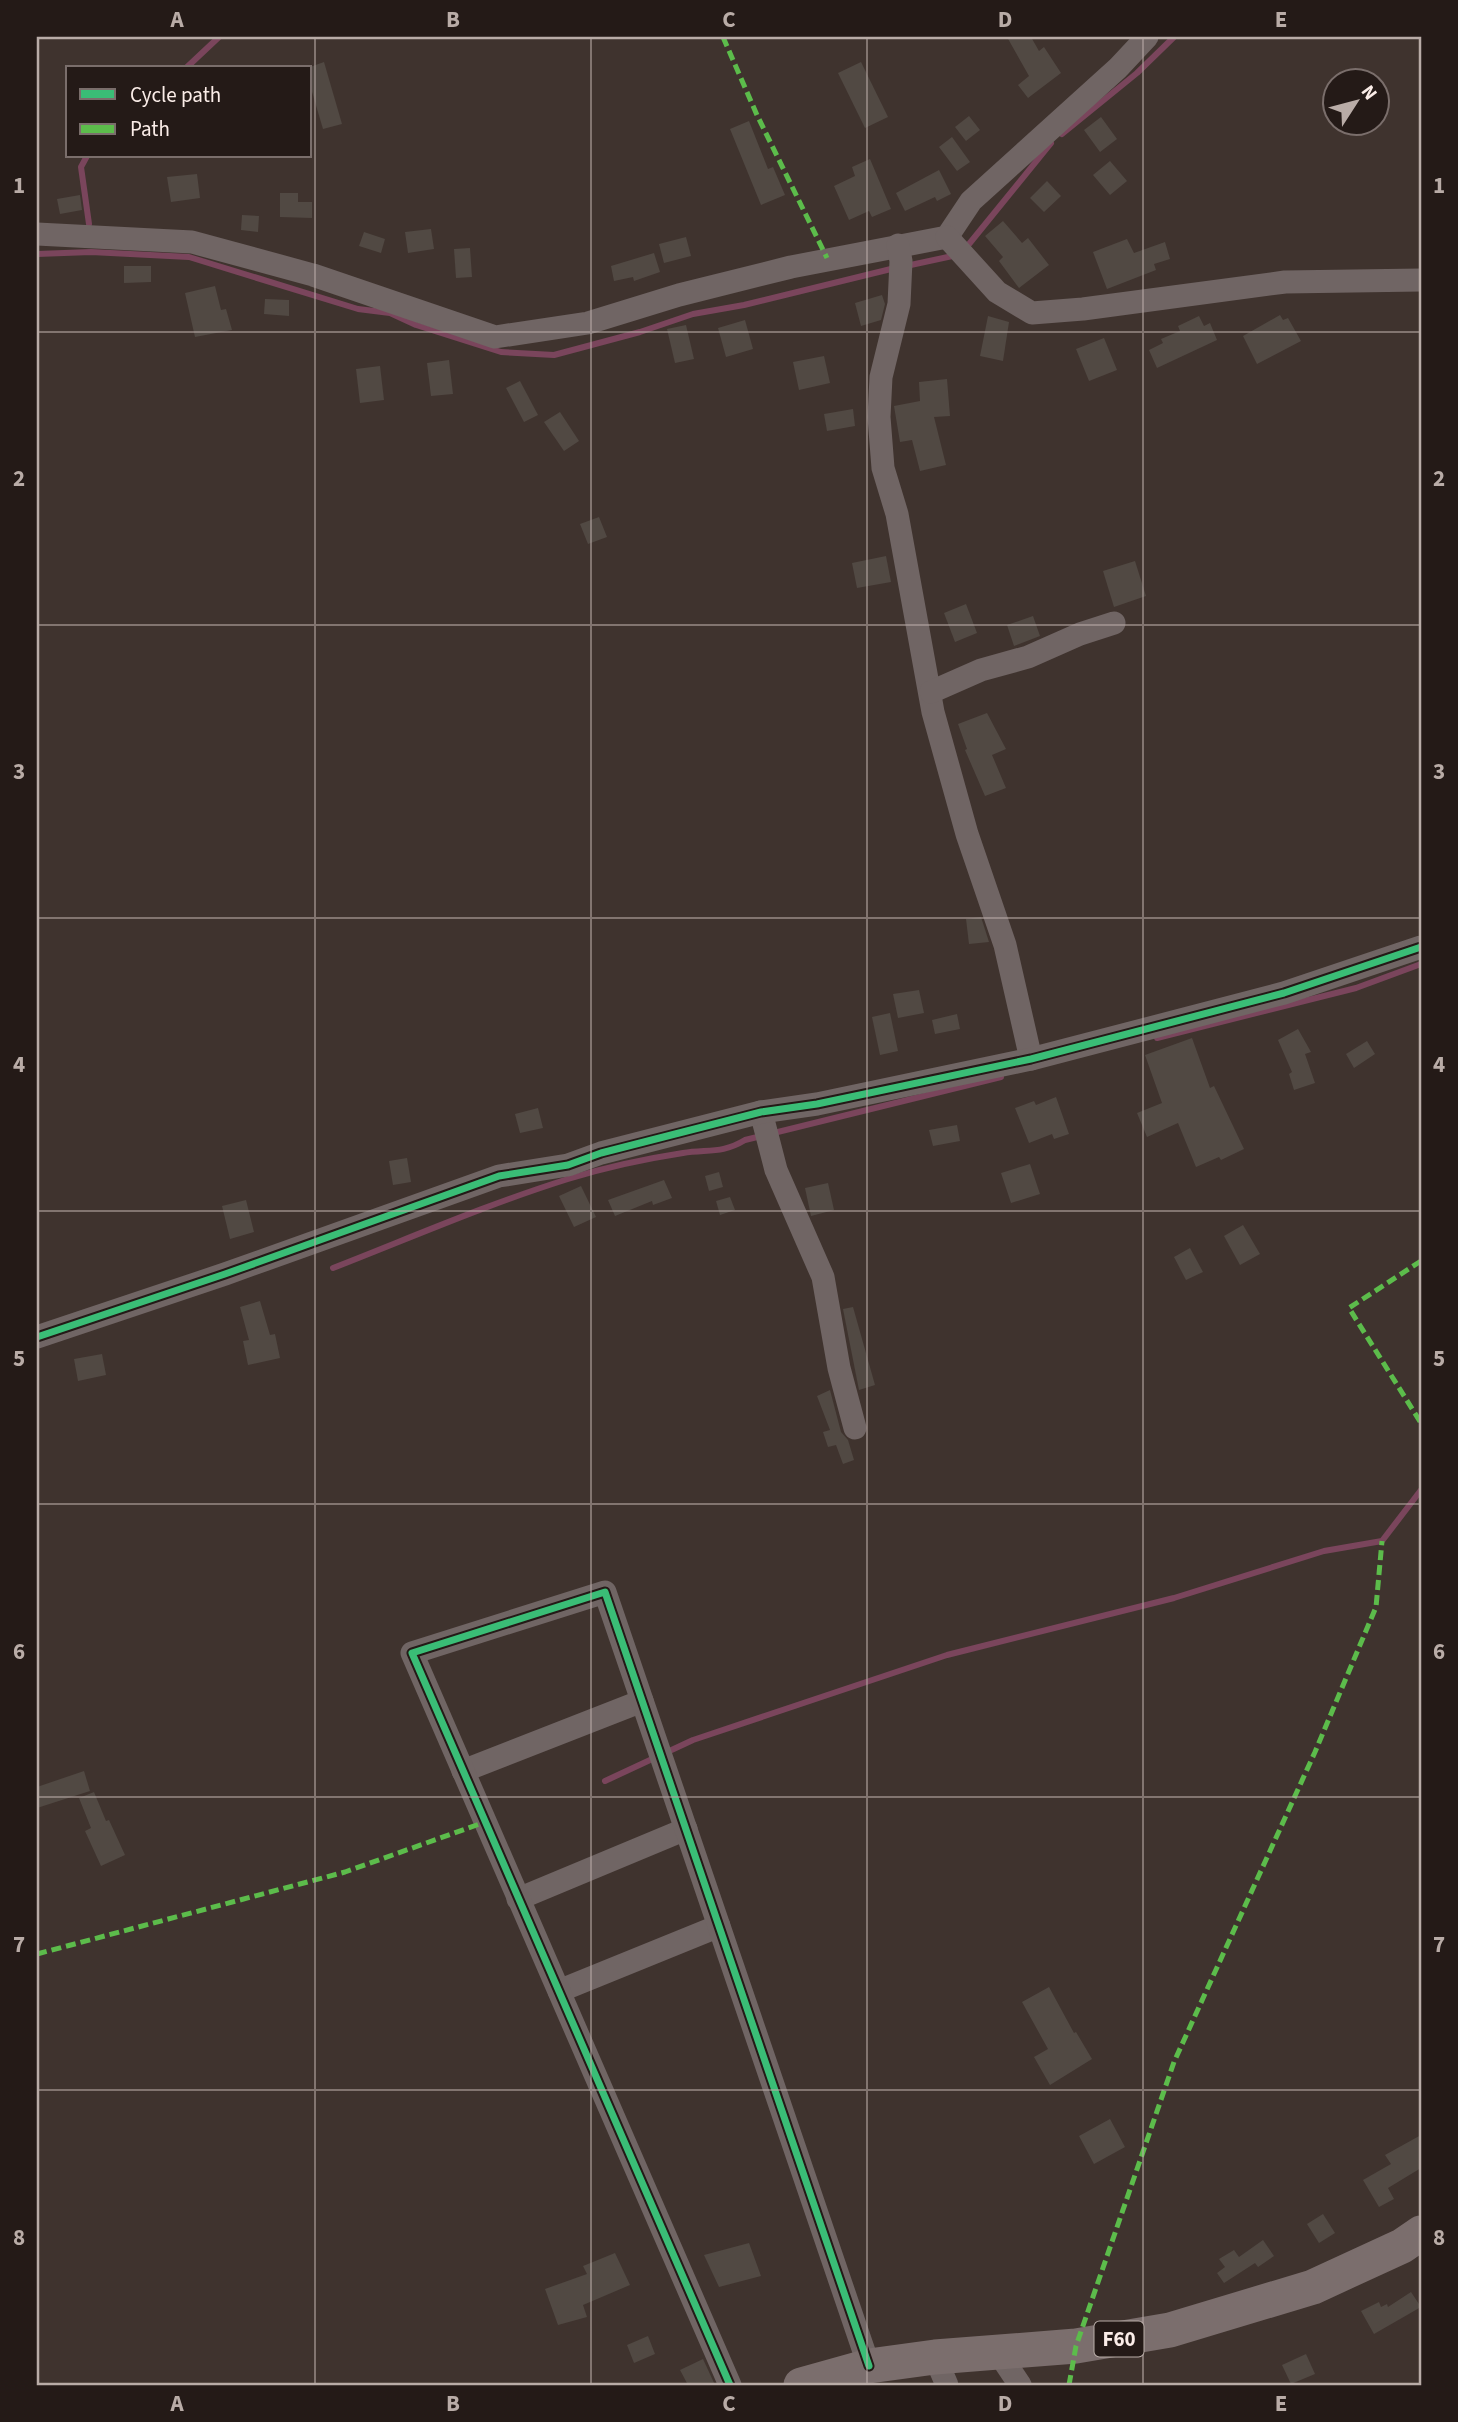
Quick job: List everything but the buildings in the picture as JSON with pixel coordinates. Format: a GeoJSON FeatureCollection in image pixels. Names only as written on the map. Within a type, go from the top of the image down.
{"type":"FeatureCollection","features":[{"type":"Feature","properties":{"kind":"main road","name":"F60"},"geometry":{"type":"LineString","coordinates":[[801,2385],[869,2366],[941,2371],[998,2352],[1076,2346],[1183,2327],[1313,2287],[1402,2246],[1421,2234]]}},
{"type":"Feature","properties":{"kind":"street"},"geometry":{"type":"LineString","coordinates":[[37,234],[192,242],[313,275],[495,337],[587,323],[680,295],[827,258],[947,237],[971,201],[1118,68],[1147,37]]}},
{"type":"Feature","properties":{"kind":"street"},"geometry":{"type":"LineString","coordinates":[[947,237],[997,292],[1032,313],[1083,309],[1284,282],[1421,280]]}},
{"type":"Feature","properties":{"kind":"street"},"geometry":{"type":"LineString","coordinates":[[898,245],[901,261],[900,304],[881,377],[882,457],[897,514],[933,712],[952,784],[1016,982],[1031,1059]]}},
{"type":"Feature","properties":{"kind":"street"},"geometry":{"type":"LineString","coordinates":[[930,692],[974,673],[1028,657],[1080,634],[1114,624]]}},
{"type":"Feature","properties":{"kind":"street"},"geometry":{"type":"LineString","coordinates":[[37,1337],[225,1274],[499,1176],[568,1165],[601,1153],[761,1112],[817,1104],[1031,1059],[1284,993],[1421,947]]}},
{"type":"Feature","properties":{"kind":"street"},"geometry":{"type":"LineString","coordinates":[[761,1112],[776,1170],[822,1277],[839,1368],[855,1428]]}},
{"type":"Feature","properties":{"kind":"street"},"geometry":{"type":"LineString","coordinates":[[730,2385],[412,1653],[605,1592],[869,2366]]}},
{"type":"Feature","properties":{"kind":"street"},"geometry":{"type":"LineString","coordinates":[[463,1771],[642,1701]]}},
{"type":"Feature","properties":{"kind":"street"},"geometry":{"type":"LineString","coordinates":[[519,1899],[686,1829]]}},
{"type":"Feature","properties":{"kind":"street"},"geometry":{"type":"LineString","coordinates":[[559,1991],[719,1926]]}},
{"type":"Feature","properties":{"kind":"street"},"geometry":{"type":"LineString","coordinates":[[998,2352],[1020,2385]]}},
{"type":"Feature","properties":{"kind":"waterway"},"geometry":{"type":"LineString","coordinates":[[188,66],[219,37]]}},
{"type":"Feature","properties":{"kind":"waterway"},"geometry":{"type":"LineString","coordinates":[[1062,134],[1137,73],[1174,37]]}},
{"type":"Feature","properties":{"kind":"waterway"},"geometry":{"type":"LineString","coordinates":[[965,249],[1051,143]]}},
{"type":"Feature","properties":{"kind":"waterway"},"geometry":{"type":"LineString","coordinates":[[86,158],[81,167],[89,224]]}},
{"type":"Feature","properties":{"kind":"waterway"},"geometry":{"type":"LineString","coordinates":[[37,254],[91,252],[189,257],[358,309],[390,313],[416,325],[501,352],[554,355],[640,332],[693,314],[744,305],[895,268]]}},
{"type":"Feature","properties":{"kind":"waterway"},"geometry":{"type":"LineString","coordinates":[[906,266],[957,255]]}},
{"type":"Feature","properties":{"kind":"waterway"},"geometry":{"type":"LineString","coordinates":[[1157,1038],[1356,988],[1421,964]]}},
{"type":"Feature","properties":{"kind":"waterway"},"geometry":{"type":"LineString","coordinates":[[333,1268],[479,1210],[582,1175],[654,1158],[722,1149],[745,1140],[1001,1077]]}},
{"type":"Feature","properties":{"kind":"waterway"},"geometry":{"type":"LineString","coordinates":[[605,1781],[693,1740],[947,1655],[1174,1598],[1324,1551],[1382,1541],[1421,1490]]}},
{"type":"Feature","properties":{"kind":"marked path"},"geometry":{"type":"LineString","coordinates":[[723,37],[757,115],[827,258]]}},
{"type":"Feature","properties":{"kind":"marked path"},"geometry":{"type":"LineString","coordinates":[[1421,1261],[1349,1308],[1421,1423]]}},
{"type":"Feature","properties":{"kind":"marked path"},"geometry":{"type":"LineString","coordinates":[[1069,2385],[1076,2346],[1174,2062],[1315,1752],[1376,1607],[1382,1541]]}},
{"type":"Feature","properties":{"kind":"marked path"},"geometry":{"type":"LineString","coordinates":[[37,1954],[345,1872],[485,1822]]}},
{"type":"Feature","properties":{"kind":"cycle path"},"geometry":{"type":"LineString","coordinates":[[37,1337],[225,1274],[499,1176],[568,1165],[601,1153],[761,1112],[817,1104],[1031,1059],[1284,993],[1421,947]]}},
{"type":"Feature","properties":{"kind":"cycle path"},"geometry":{"type":"LineString","coordinates":[[730,2385],[412,1653],[605,1592],[869,2366]]}}]}
